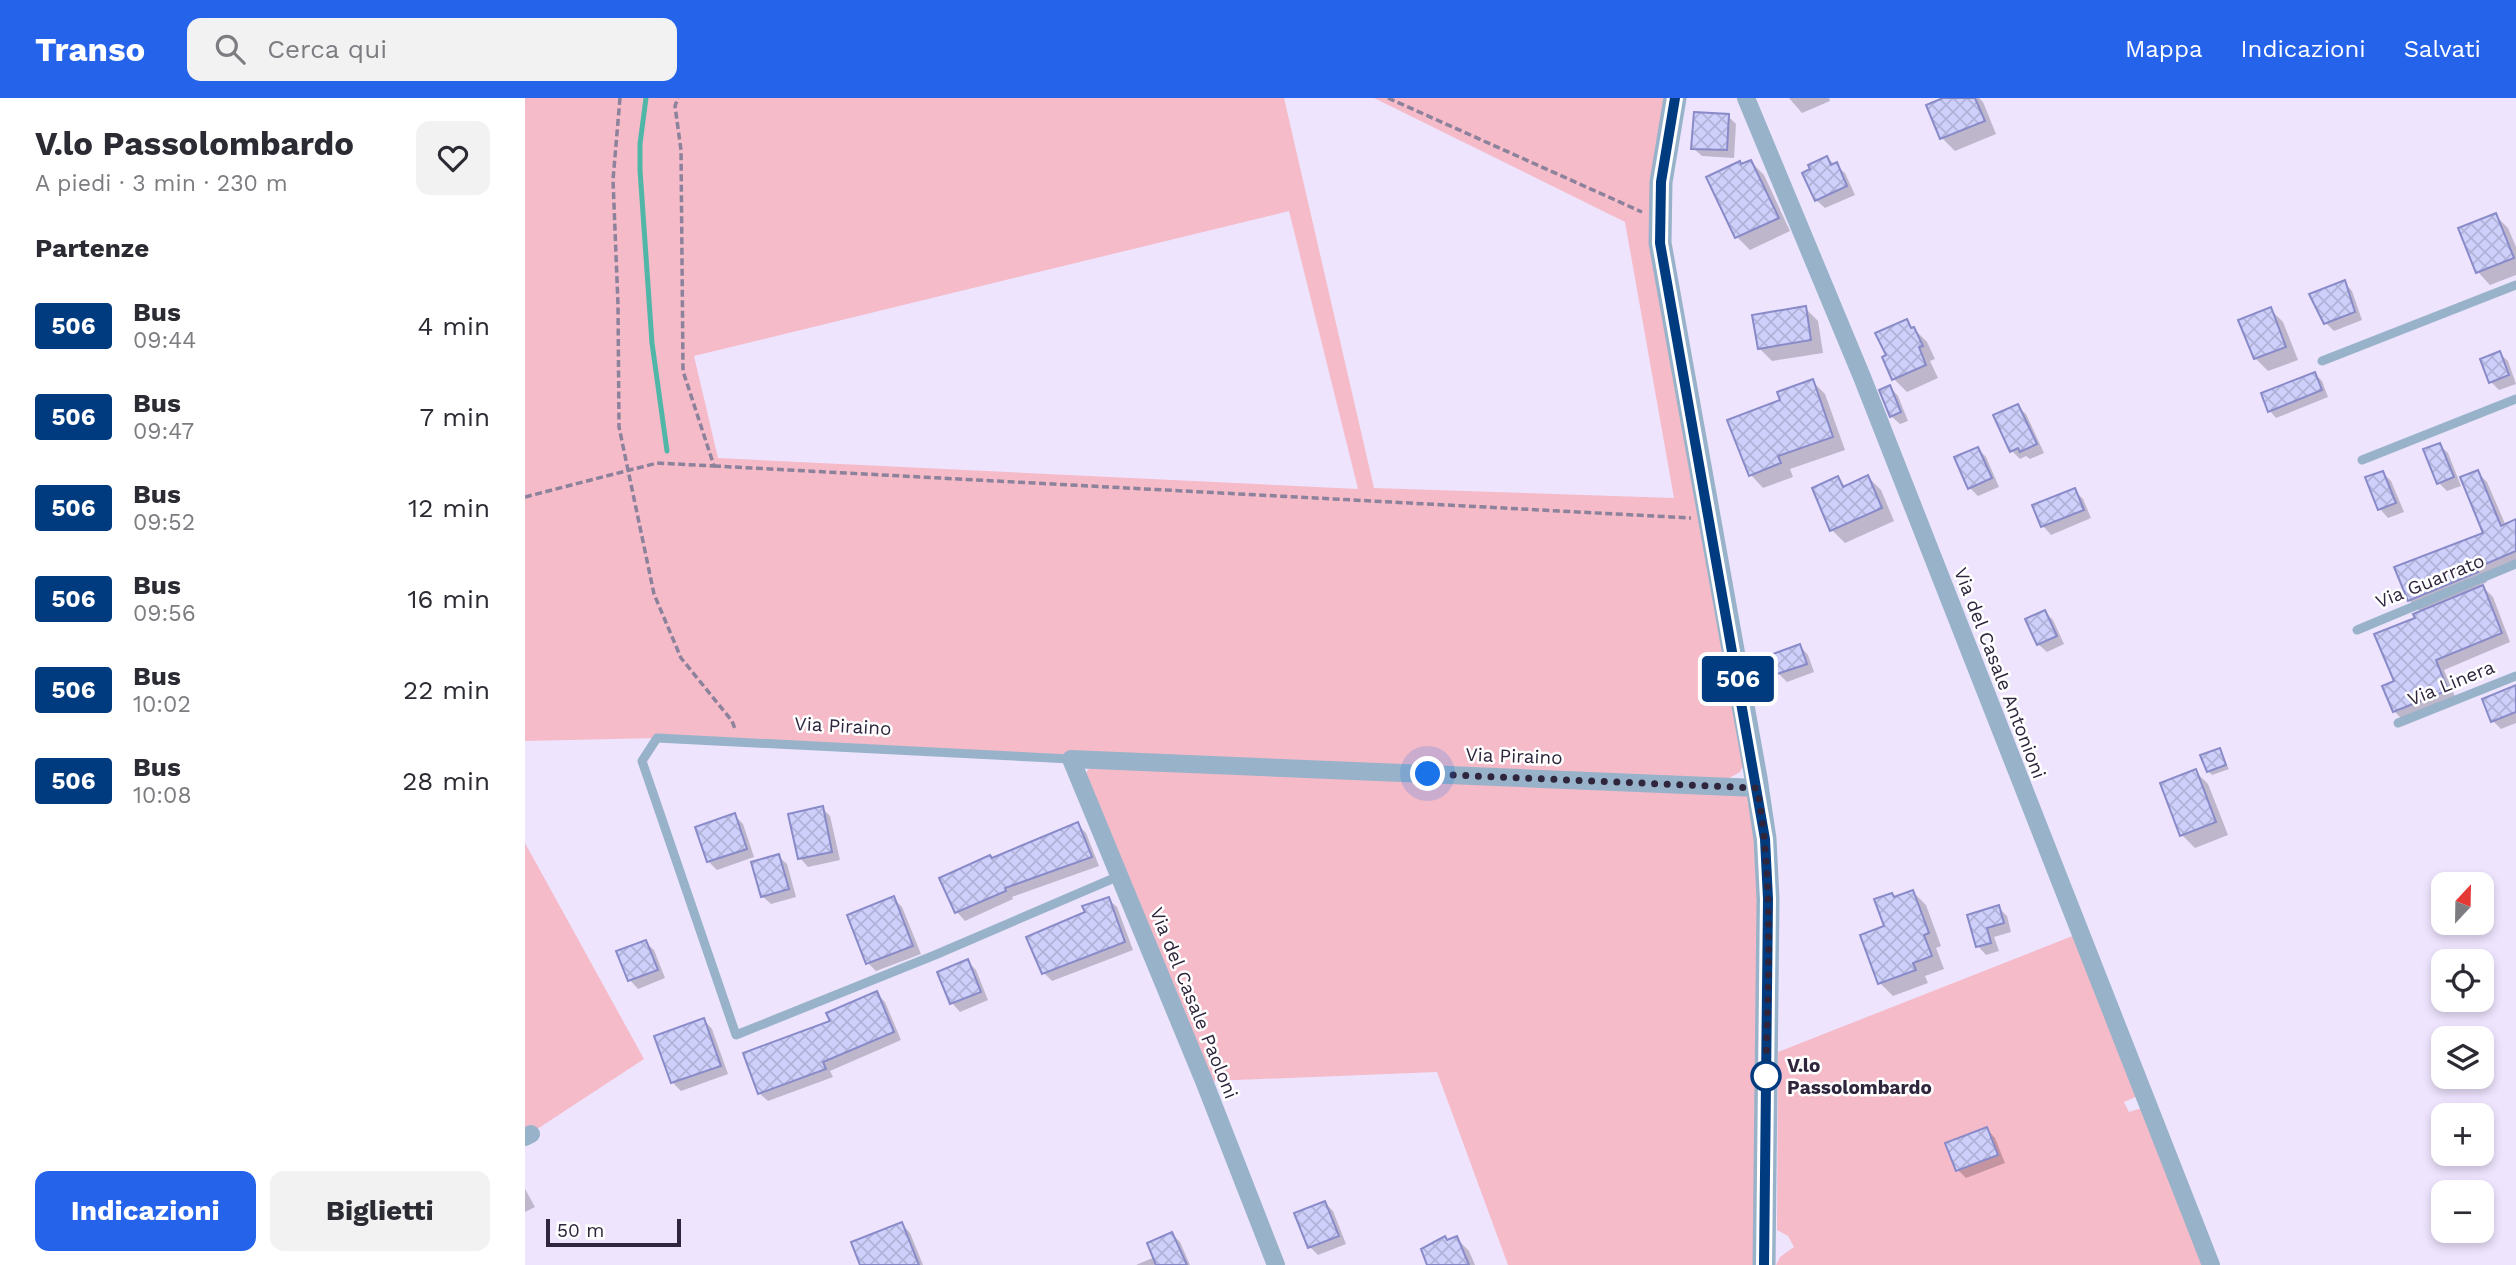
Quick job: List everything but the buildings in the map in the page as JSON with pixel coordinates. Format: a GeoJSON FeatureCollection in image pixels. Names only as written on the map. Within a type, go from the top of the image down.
{"type":"FeatureCollection","features":[{"type":"Feature","properties":{"kind":"street"},"geometry":{"type":"LineString","coordinates":[[1675,98],[1663,169],[1659,220],[1665,274],[1765,839],[1768,899],[1764,1265]]}},
{"type":"Feature","properties":{"kind":"street","name":"Via del Casale Antonioni"},"geometry":{"type":"LineString","coordinates":[[1746,98],[1862,377],[2211,1265]]}},
{"type":"Feature","properties":{"kind":"street","name":"Via Piraino"},"geometry":{"type":"LineString","coordinates":[[1071,759],[1757,788]]}},
{"type":"Feature","properties":{"kind":"street","name":"Via del Casale Paoloni"},"geometry":{"type":"LineString","coordinates":[[1071,759],[1204,1081],[1276,1265]]}},
{"type":"Feature","properties":{"kind":"lane"},"geometry":{"type":"LineString","coordinates":[[2322,361],[2516,285]]}},
{"type":"Feature","properties":{"kind":"lane"},"geometry":{"type":"LineString","coordinates":[[2362,460],[2516,399]]}},
{"type":"Feature","properties":{"kind":"lane","name":"Via Guarrato"},"geometry":{"type":"LineString","coordinates":[[2357,630],[2516,565]]}},
{"type":"Feature","properties":{"kind":"lane","name":"Via Linera"},"geometry":{"type":"LineString","coordinates":[[2398,723],[2516,676]]}},
{"type":"Feature","properties":{"kind":"lane","name":"Via Piraino"},"geometry":{"type":"LineString","coordinates":[[1071,759],[657,738],[642,761],[736,1035],[935,955],[1119,876]]}},
{"type":"Feature","properties":{"kind":"path"},"geometry":{"type":"LineString","coordinates":[[620,98],[613,180],[619,427],[654,594],[681,658],[732,721],[741,742]]}},
{"type":"Feature","properties":{"kind":"path"},"geometry":{"type":"LineString","coordinates":[[678,98],[675,106],[681,150],[683,370],[714,466]]}},
{"type":"Feature","properties":{"kind":"path"},"geometry":{"type":"LineString","coordinates":[[1388,98],[1659,220]]}},
{"type":"Feature","properties":{"kind":"path"},"geometry":{"type":"LineString","coordinates":[[525,496],[657,463],[1710,519]]}},
{"type":"Feature","properties":{"kind":"shaded area"},"geometry":{"type":"Polygon","coordinates":[[[525,98],[1284,98],[1374,488],[1674,498],[1625,222],[1374,98],[1669,98],[1653,175],[1745,762],[1740,772],[1724,781],[657,738],[525,741],[525,98]],[[1289,211],[694,356],[718,458],[1358,489],[1289,211]]]}},
{"type":"Feature","properties":{"kind":"shaded area"},"geometry":{"type":"Polygon","coordinates":[[[1090,767],[1749,794],[1761,880],[1757,1265],[1508,1265],[1437,1072],[1212,1081],[1086,773],[1090,767]]]}},
{"type":"Feature","properties":{"kind":"shaded area"},"geometry":{"type":"Polygon","coordinates":[[[525,843],[644,1059],[525,1137],[525,843]]]}},
{"type":"Feature","properties":{"kind":"shaded area"},"geometry":{"type":"Polygon","coordinates":[[[2075,935],[2138,1096],[2124,1102],[2129,1112],[2142,1108],[2206,1265],[1776,1265],[1780,1257],[1794,1247],[1788,1236],[1777,1230],[1778,1052],[2075,935]]]}},
{"type":"Feature","properties":{"kind":"waterway"},"geometry":{"type":"LineString","coordinates":[[646,98],[640,144],[640,170],[652,343],[667,451]]}},
{"type":"Feature","properties":{"kind":"bus line","name":"506"},"geometry":{"type":"LineString","coordinates":[[1675,98],[1661,182],[1660,243],[1765,839],[1768,899],[1764,1265]]}},
{"type":"Feature","properties":{"kind":"place","name":"V.lo Passolombardo"},"geometry":{"type":"Point","coordinates":[1766,1076]}},
{"type":"Feature","properties":{"kind":"route"},"geometry":{"type":"LineString","coordinates":[[1428,774],[1757,788],[1765,839],[1768,884],[1766,1083],[1766,1076]]}}]}
